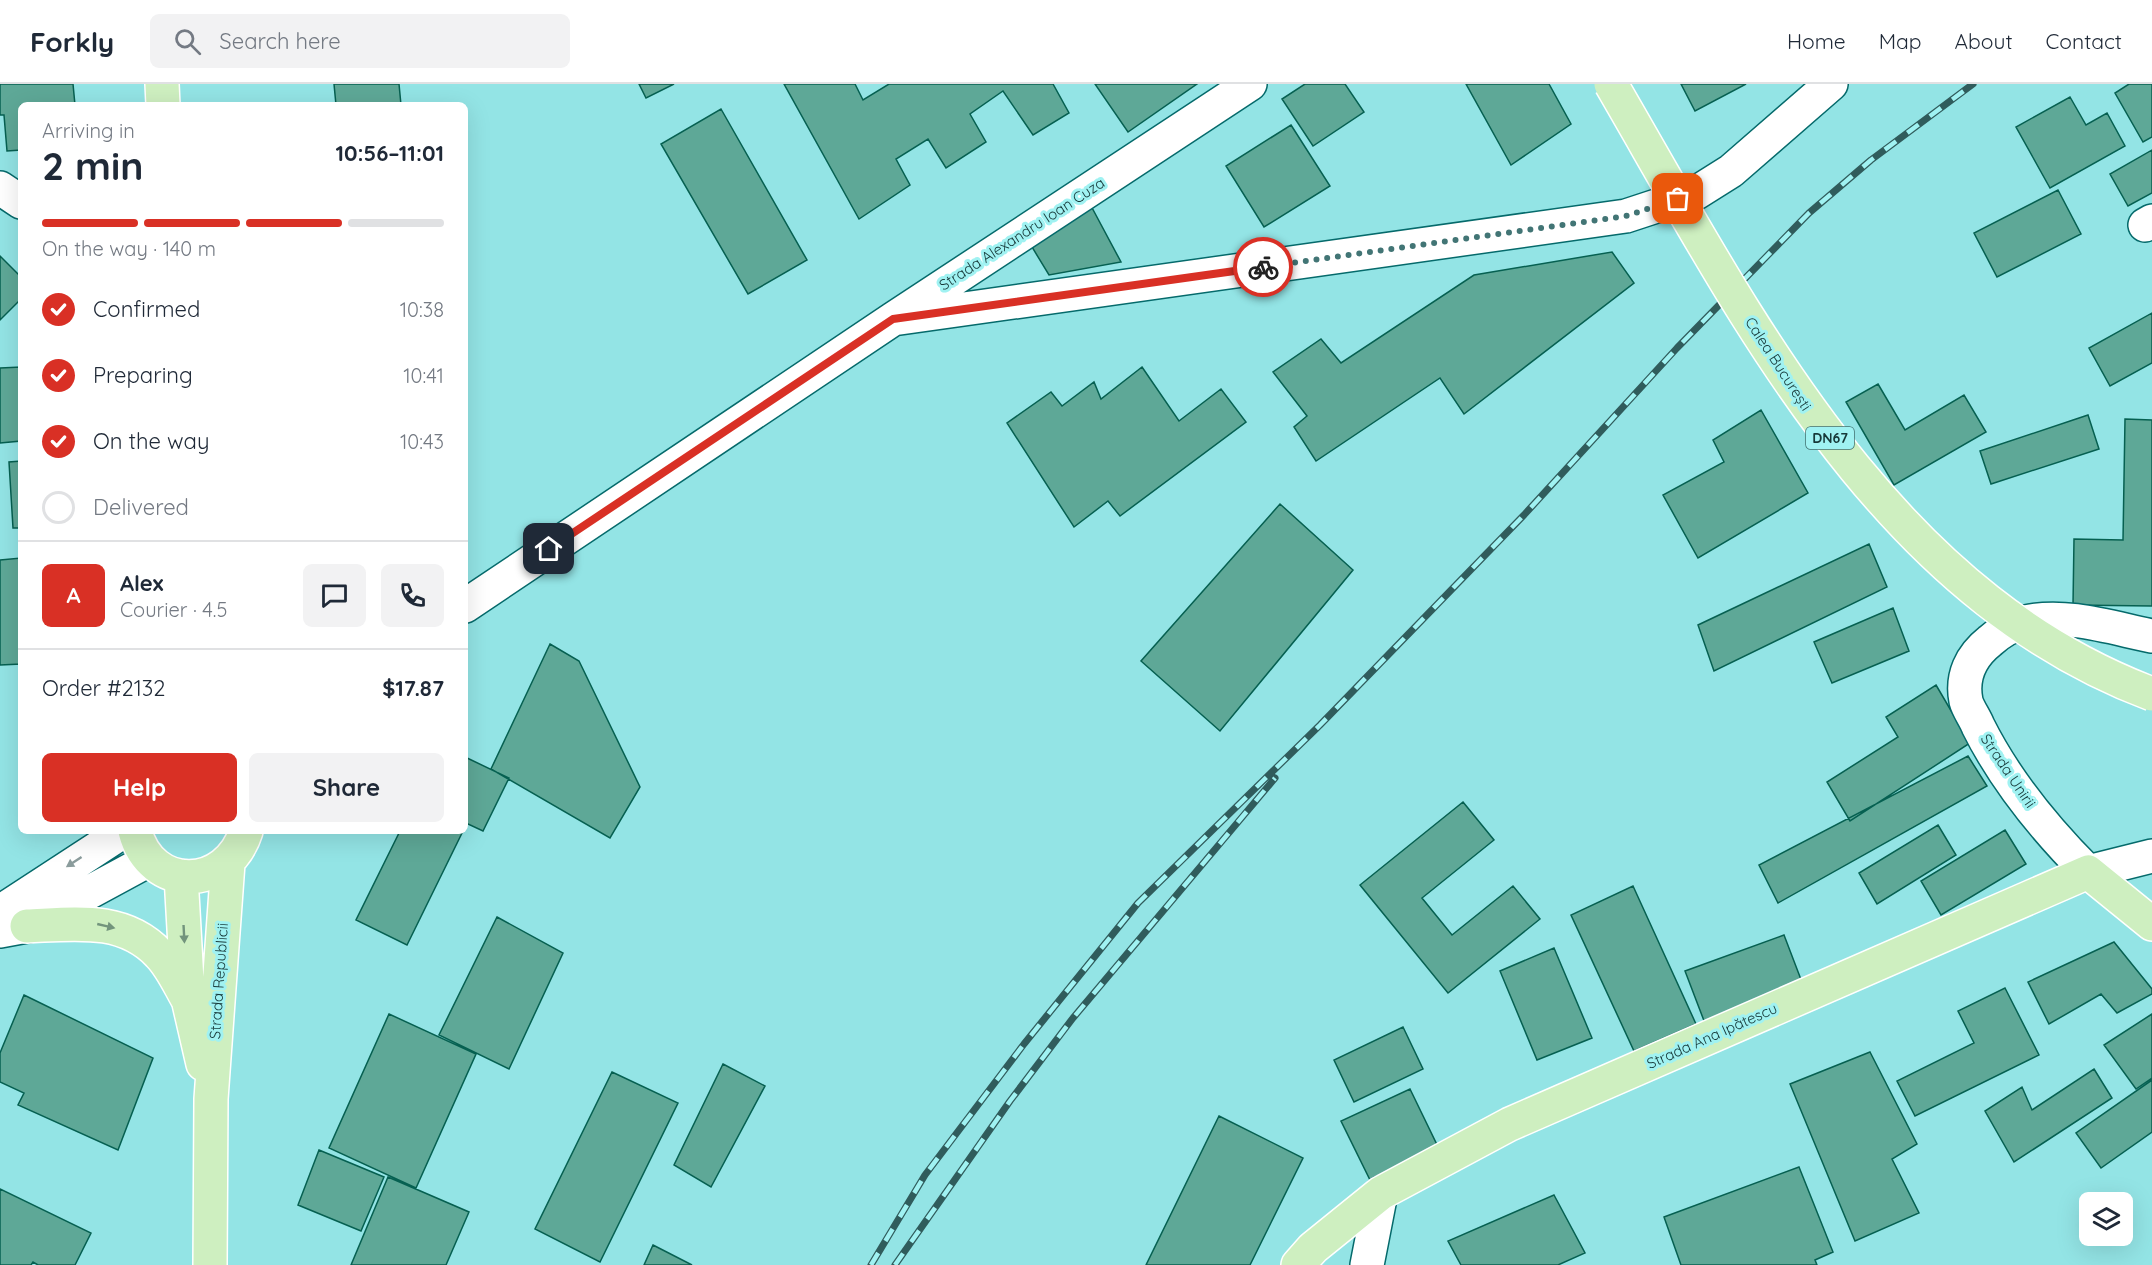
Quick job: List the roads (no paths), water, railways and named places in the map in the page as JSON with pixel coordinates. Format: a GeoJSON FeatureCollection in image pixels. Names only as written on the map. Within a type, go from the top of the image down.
{"type":"FeatureCollection","features":[{"type":"Feature","properties":{"kind":"main road"},"geometry":{"type":"LineString","coordinates":[[162,84],[163,102]]}},
{"type":"Feature","properties":{"kind":"main road","name":"Calea București"},"geometry":{"type":"LineString","coordinates":[[1611,84],[1766,349],[1813,417],[1857,472],[1906,524],[1966,581],[2016,620],[2074,658],[2152,694]]}},
{"type":"Feature","properties":{"kind":"main road"},"geometry":{"type":"LineString","coordinates":[[136,834],[138,844],[149,860],[164,871],[181,876],[198,876],[214,872],[228,863]]}},
{"type":"Feature","properties":{"kind":"main road","name":"Strada Republicii"},"geometry":{"type":"LineString","coordinates":[[210,1265],[211,1099],[228,863],[241,848],[245,834]]}},
{"type":"Feature","properties":{"kind":"main road","name":"Strada Unirii"},"geometry":{"type":"LineString","coordinates":[[2088,872],[2152,924]]}},
{"type":"Feature","properties":{"kind":"main road","name":"Strada Ana Ipătescu"},"geometry":{"type":"LineString","coordinates":[[1298,1265],[1313,1248],[1381,1193],[1510,1124],[2088,872]]}},
{"type":"Feature","properties":{"kind":"main road","name":"Strada Republicii"},"geometry":{"type":"LineString","coordinates":[[181,876],[188,999],[211,1099]]}},
{"type":"Feature","properties":{"kind":"main road"},"geometry":{"type":"LineString","coordinates":[[9,923],[92,922],[130,931],[160,955],[188,999]]}},
{"type":"Feature","properties":{"kind":"street","name":"Strada Alexandru Ioan Cuza"},"geometry":{"type":"LineString","coordinates":[[468,604],[893,319],[1250,84]]}},
{"type":"Feature","properties":{"kind":"street"},"geometry":{"type":"LineString","coordinates":[[893,319],[1626,216],[1696,194],[1731,171],[1831,84]]}},
{"type":"Feature","properties":{"kind":"street"},"geometry":{"type":"LineString","coordinates":[[0,188],[18,200]]}},
{"type":"Feature","properties":{"kind":"street","name":"Strada Unirii"},"geometry":{"type":"LineString","coordinates":[[2088,872],[2058,843],[1989,748],[1966,701],[1966,673],[1975,653],[2001,632],[2026,622],[2074,620],[2152,636]]}},
{"type":"Feature","properties":{"kind":"street"},"geometry":{"type":"LineString","coordinates":[[9,923],[120,834]]}},
{"type":"Feature","properties":{"kind":"street","name":"Strada Ana Ipătescu"},"geometry":{"type":"LineString","coordinates":[[2088,872],[2152,856]]}},
{"type":"Feature","properties":{"kind":"street"},"geometry":{"type":"LineString","coordinates":[[9,923],[149,860]]}},
{"type":"Feature","properties":{"kind":"street"},"geometry":{"type":"LineString","coordinates":[[1367,1265],[1381,1193]]}},
{"type":"Feature","properties":{"kind":"railway"},"geometry":{"type":"LineString","coordinates":[[871,1265],[925,1175],[1024,1044],[1138,903],[1320,725],[1524,515],[1677,348],[1809,213],[1871,160],[1973,84]]}},
{"type":"Feature","properties":{"kind":"railway"},"geometry":{"type":"LineString","coordinates":[[895,1265],[1010,1101],[1073,1018],[1275,778]]}}]}
